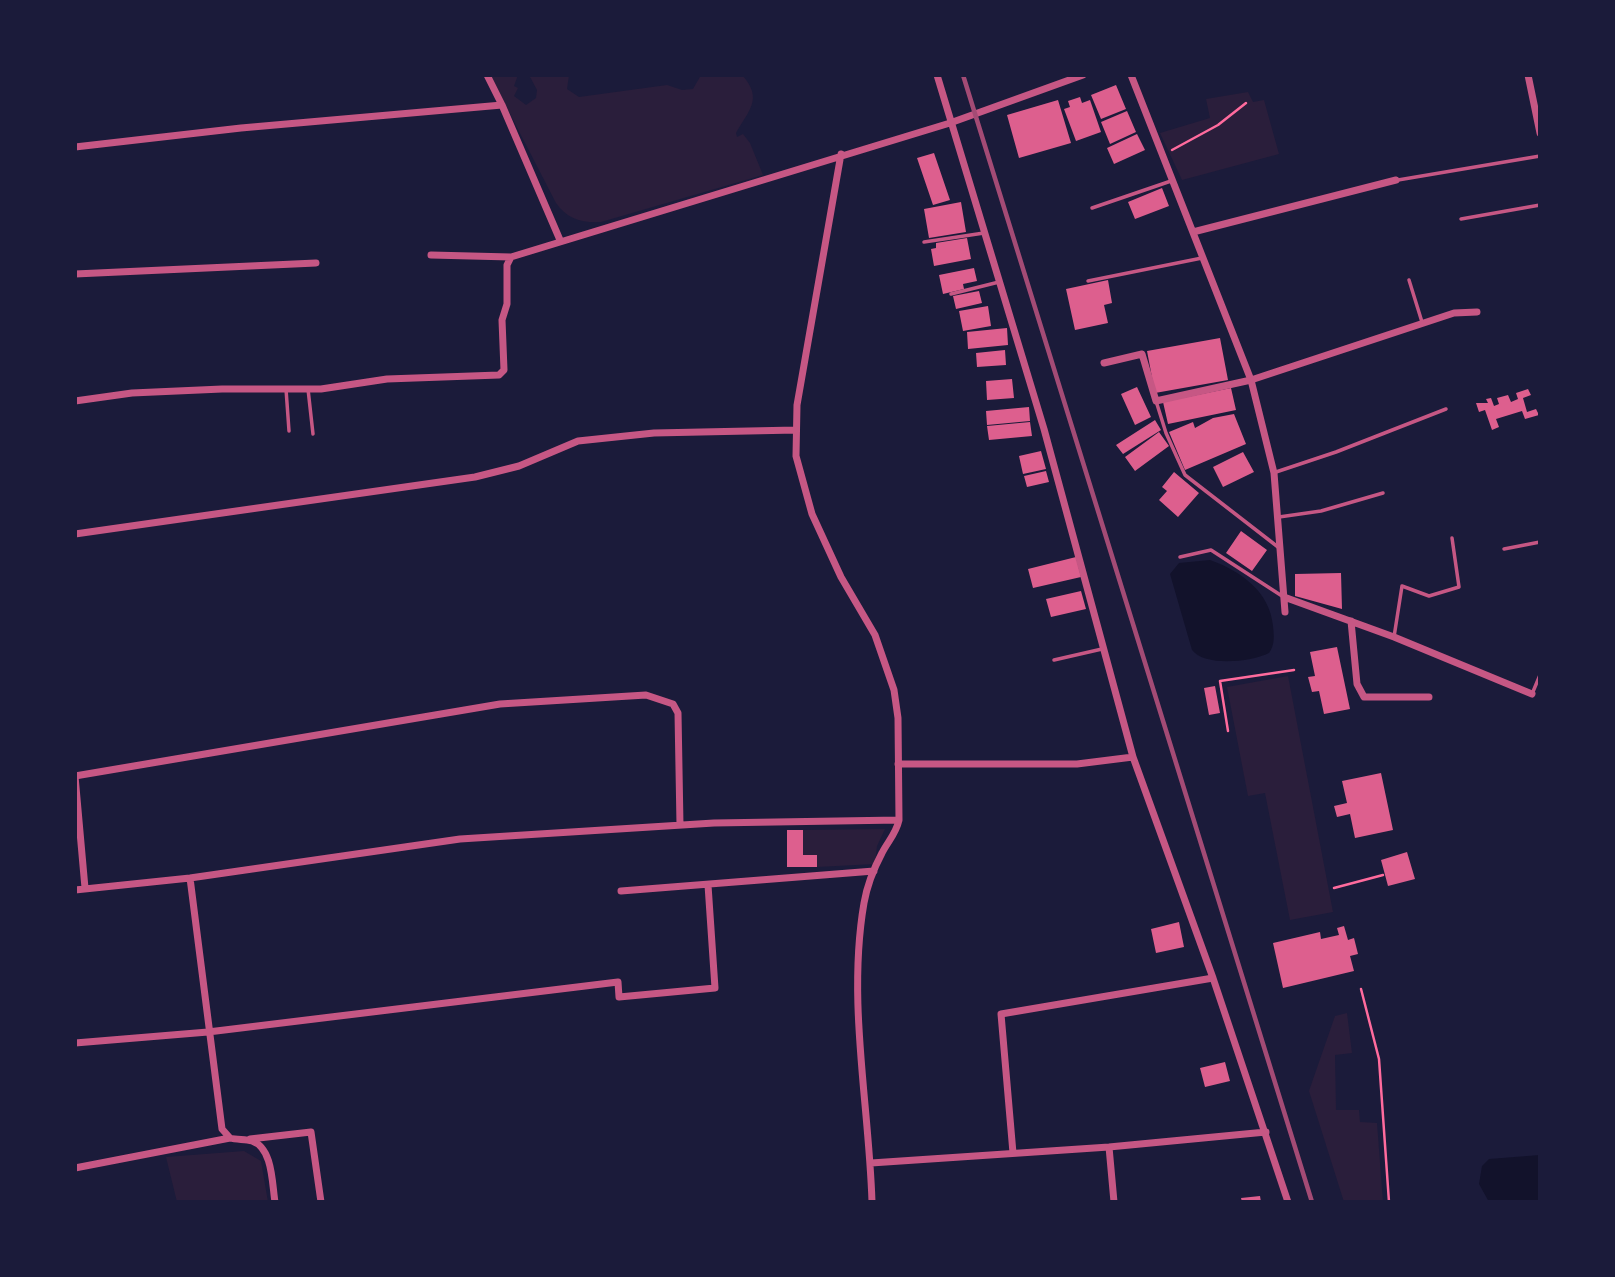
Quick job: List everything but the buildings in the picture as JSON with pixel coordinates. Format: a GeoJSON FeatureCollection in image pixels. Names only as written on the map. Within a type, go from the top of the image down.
{"type":"FeatureCollection","features":[{"type":"Feature","properties":{"kind":"street"},"geometry":{"type":"LineString","coordinates":[[487,75],[560,240]]}},
{"type":"Feature","properties":{"kind":"street"},"geometry":{"type":"LineString","coordinates":[[937,75],[1044,429],[1133,757],[1213,978],[1288,1202]]}},
{"type":"Feature","properties":{"kind":"street"},"geometry":{"type":"LineString","coordinates":[[431,255],[511,257],[950,123],[1083,75]]}},
{"type":"Feature","properties":{"kind":"street"},"geometry":{"type":"LineString","coordinates":[[1130,75],[1251,380],[1274,473],[1285,612]]}},
{"type":"Feature","properties":{"kind":"street"},"geometry":{"type":"LineString","coordinates":[[1528,75],[1540,133]]}},
{"type":"Feature","properties":{"kind":"street"},"geometry":{"type":"LineString","coordinates":[[75,147],[240,128],[502,105]]}},
{"type":"Feature","properties":{"kind":"street"},"geometry":{"type":"LineString","coordinates":[[841,155],[797,405],[796,456],[812,514],[841,577],[875,635],[886,664],[898,719],[899,820],[897,832],[874,871],[864,900],[860,967],[861,1043],[872,1202]]}},
{"type":"Feature","properties":{"kind":"street"},"geometry":{"type":"LineString","coordinates":[[1194,232],[1396,180]]}},
{"type":"Feature","properties":{"kind":"street"},"geometry":{"type":"LineString","coordinates":[[75,401],[181,390],[308,390],[387,379],[503,373],[502,320],[507,304],[507,265],[511,257]]}},
{"type":"Feature","properties":{"kind":"street"},"geometry":{"type":"LineString","coordinates":[[75,274],[316,263]]}},
{"type":"Feature","properties":{"kind":"street"},"geometry":{"type":"LineString","coordinates":[[1104,363],[1142,354],[1156,401],[1251,380],[1454,313],[1477,312]]}},
{"type":"Feature","properties":{"kind":"street"},"geometry":{"type":"LineString","coordinates":[[75,534],[488,474],[519,466],[578,441],[654,433],[796,430]]}},
{"type":"Feature","properties":{"kind":"street"},"geometry":{"type":"LineString","coordinates":[[1284,597],[1394,637],[1532,694]]}},
{"type":"Feature","properties":{"kind":"street"},"geometry":{"type":"LineString","coordinates":[[1351,621],[1357,684],[1364,697],[1429,697]]}},
{"type":"Feature","properties":{"kind":"street"},"geometry":{"type":"LineString","coordinates":[[85,888],[75,776],[500,704],[646,695],[673,704],[678,713],[680,825]]}},
{"type":"Feature","properties":{"kind":"street"},"geometry":{"type":"LineString","coordinates":[[898,764],[1077,764],[1133,757]]}},
{"type":"Feature","properties":{"kind":"street"},"geometry":{"type":"LineString","coordinates":[[75,890],[190,878],[460,839],[680,825],[899,820]]}},
{"type":"Feature","properties":{"kind":"street"},"geometry":{"type":"LineString","coordinates":[[621,891],[874,871]]}},
{"type":"Feature","properties":{"kind":"street"},"geometry":{"type":"LineString","coordinates":[[190,878],[222,1129],[230,1138]]}},
{"type":"Feature","properties":{"kind":"street"},"geometry":{"type":"LineString","coordinates":[[75,1044],[208,1032],[618,982],[619,997],[715,988],[708,885]]}},
{"type":"Feature","properties":{"kind":"street"},"geometry":{"type":"LineString","coordinates":[[1013,1153],[1001,1014],[1213,978]]}},
{"type":"Feature","properties":{"kind":"street"},"geometry":{"type":"LineString","coordinates":[[239,1140],[311,1132],[321,1202]]}},
{"type":"Feature","properties":{"kind":"street"},"geometry":{"type":"LineString","coordinates":[[871,1163],[1109,1147],[1266,1132]]}},
{"type":"Feature","properties":{"kind":"street"},"geometry":{"type":"LineString","coordinates":[[75,1168],[230,1138],[255,1143],[264,1151],[275,1202]]}},
{"type":"Feature","properties":{"kind":"street"},"geometry":{"type":"LineString","coordinates":[[1109,1147],[1114,1202]]}},
{"type":"Feature","properties":{"kind":"lane"},"geometry":{"type":"LineString","coordinates":[[1396,180],[1540,156]]}},
{"type":"Feature","properties":{"kind":"lane"},"geometry":{"type":"LineString","coordinates":[[1092,208],[1173,180]]}},
{"type":"Feature","properties":{"kind":"lane"},"geometry":{"type":"LineString","coordinates":[[1461,219],[1540,205]]}},
{"type":"Feature","properties":{"kind":"lane"},"geometry":{"type":"LineString","coordinates":[[924,242],[984,233]]}},
{"type":"Feature","properties":{"kind":"lane"},"geometry":{"type":"LineString","coordinates":[[1088,282],[1204,258]]}},
{"type":"Feature","properties":{"kind":"lane"},"geometry":{"type":"LineString","coordinates":[[1409,280],[1422,324]]}},
{"type":"Feature","properties":{"kind":"lane"},"geometry":{"type":"LineString","coordinates":[[951,295],[999,282]]}},
{"type":"Feature","properties":{"kind":"lane"},"geometry":{"type":"LineString","coordinates":[[286,390],[289,431]]}},
{"type":"Feature","properties":{"kind":"lane"},"geometry":{"type":"LineString","coordinates":[[308,390],[313,434]]}},
{"type":"Feature","properties":{"kind":"lane"},"geometry":{"type":"LineString","coordinates":[[1156,401],[1166,433],[1185,475],[1280,548]]}},
{"type":"Feature","properties":{"kind":"lane"},"geometry":{"type":"LineString","coordinates":[[1274,473],[1336,453],[1446,408]]}},
{"type":"Feature","properties":{"kind":"lane"},"geometry":{"type":"LineString","coordinates":[[1278,517],[1321,511],[1383,493]]}},
{"type":"Feature","properties":{"kind":"lane"},"geometry":{"type":"LineString","coordinates":[[1394,637],[1402,586],[1429,596],[1460,587],[1452,538]]}},
{"type":"Feature","properties":{"kind":"lane"},"geometry":{"type":"LineString","coordinates":[[1504,548],[1540,542]]}},
{"type":"Feature","properties":{"kind":"lane"},"geometry":{"type":"LineString","coordinates":[[1180,557],[1211,550],[1284,597]]}},
{"type":"Feature","properties":{"kind":"lane"},"geometry":{"type":"LineString","coordinates":[[1054,660],[1104,648]]}},
{"type":"Feature","properties":{"kind":"lane"},"geometry":{"type":"LineString","coordinates":[[1532,694],[1540,675]]}},
{"type":"Feature","properties":{"kind":"path"},"geometry":{"type":"LineString","coordinates":[[1163,155],[1218,125],[1246,103]]}},
{"type":"Feature","properties":{"kind":"path"},"geometry":{"type":"LineString","coordinates":[[1175,142],[1178,147]]}},
{"type":"Feature","properties":{"kind":"path"},"geometry":{"type":"LineString","coordinates":[[1228,732],[1220,681],[1294,670]]}},
{"type":"Feature","properties":{"kind":"path"},"geometry":{"type":"LineString","coordinates":[[1334,888],[1383,875]]}},
{"type":"Feature","properties":{"kind":"path"},"geometry":{"type":"LineString","coordinates":[[1361,989],[1379,1059],[1389,1202]]}},
{"type":"Feature","properties":{"kind":"shaded area"},"geometry":{"type":"Polygon","coordinates":[[[490,75],[518,75],[514,86],[518,88],[514,96],[526,105],[536,98],[537,90],[529,75],[569,75],[567,89],[579,97],[667,85],[682,90],[693,89],[701,75],[742,75],[749,83],[753,98],[752,105],[736,133],[737,137],[743,134],[750,143],[763,175],[601,222],[576,219],[565,213],[556,203],[490,75]]]}},
{"type":"Feature","properties":{"kind":"shaded area"},"geometry":{"type":"Polygon","coordinates":[[[1248,92],[1253,102],[1264,100],[1279,154],[1182,180],[1160,133],[1210,118],[1206,99],[1248,92]]]}},
{"type":"Feature","properties":{"kind":"shaded area"},"geometry":{"type":"Polygon","coordinates":[[[1210,560],[1243,577],[1260,593],[1271,614],[1274,633],[1269,653],[1251,659],[1217,661],[1207,659],[1192,650],[1170,574],[1179,563],[1210,560]]]}},
{"type":"Feature","properties":{"kind":"shaded area"},"geometry":{"type":"Polygon","coordinates":[[[1288,676],[1333,912],[1290,920],[1265,793],[1248,796],[1227,687],[1288,676]]]}},
{"type":"Feature","properties":{"kind":"shaded area"},"geometry":{"type":"Polygon","coordinates":[[[885,829],[877,846],[875,864],[817,867],[817,855],[803,855],[803,830],[885,829]]]}},
{"type":"Feature","properties":{"kind":"shaded area"},"geometry":{"type":"Polygon","coordinates":[[[1347,1013],[1352,1053],[1335,1055],[1336,1110],[1359,1110],[1360,1122],[1377,1123],[1383,1202],[1344,1202],[1309,1091],[1335,1016],[1347,1013]]]}},
{"type":"Feature","properties":{"kind":"shaded area"},"geometry":{"type":"Polygon","coordinates":[[[244,1151],[261,1161],[268,1202],[177,1202],[166,1157],[244,1151]]]}},
{"type":"Feature","properties":{"kind":"shaded area"},"geometry":{"type":"Polygon","coordinates":[[[1540,1155],[1540,1202],[1489,1202],[1479,1184],[1482,1166],[1489,1159],[1540,1155]]]}},
{"type":"Feature","properties":{"kind":"railway"},"geometry":{"type":"LineString","coordinates":[[963,75],[1312,1202]]}}]}
